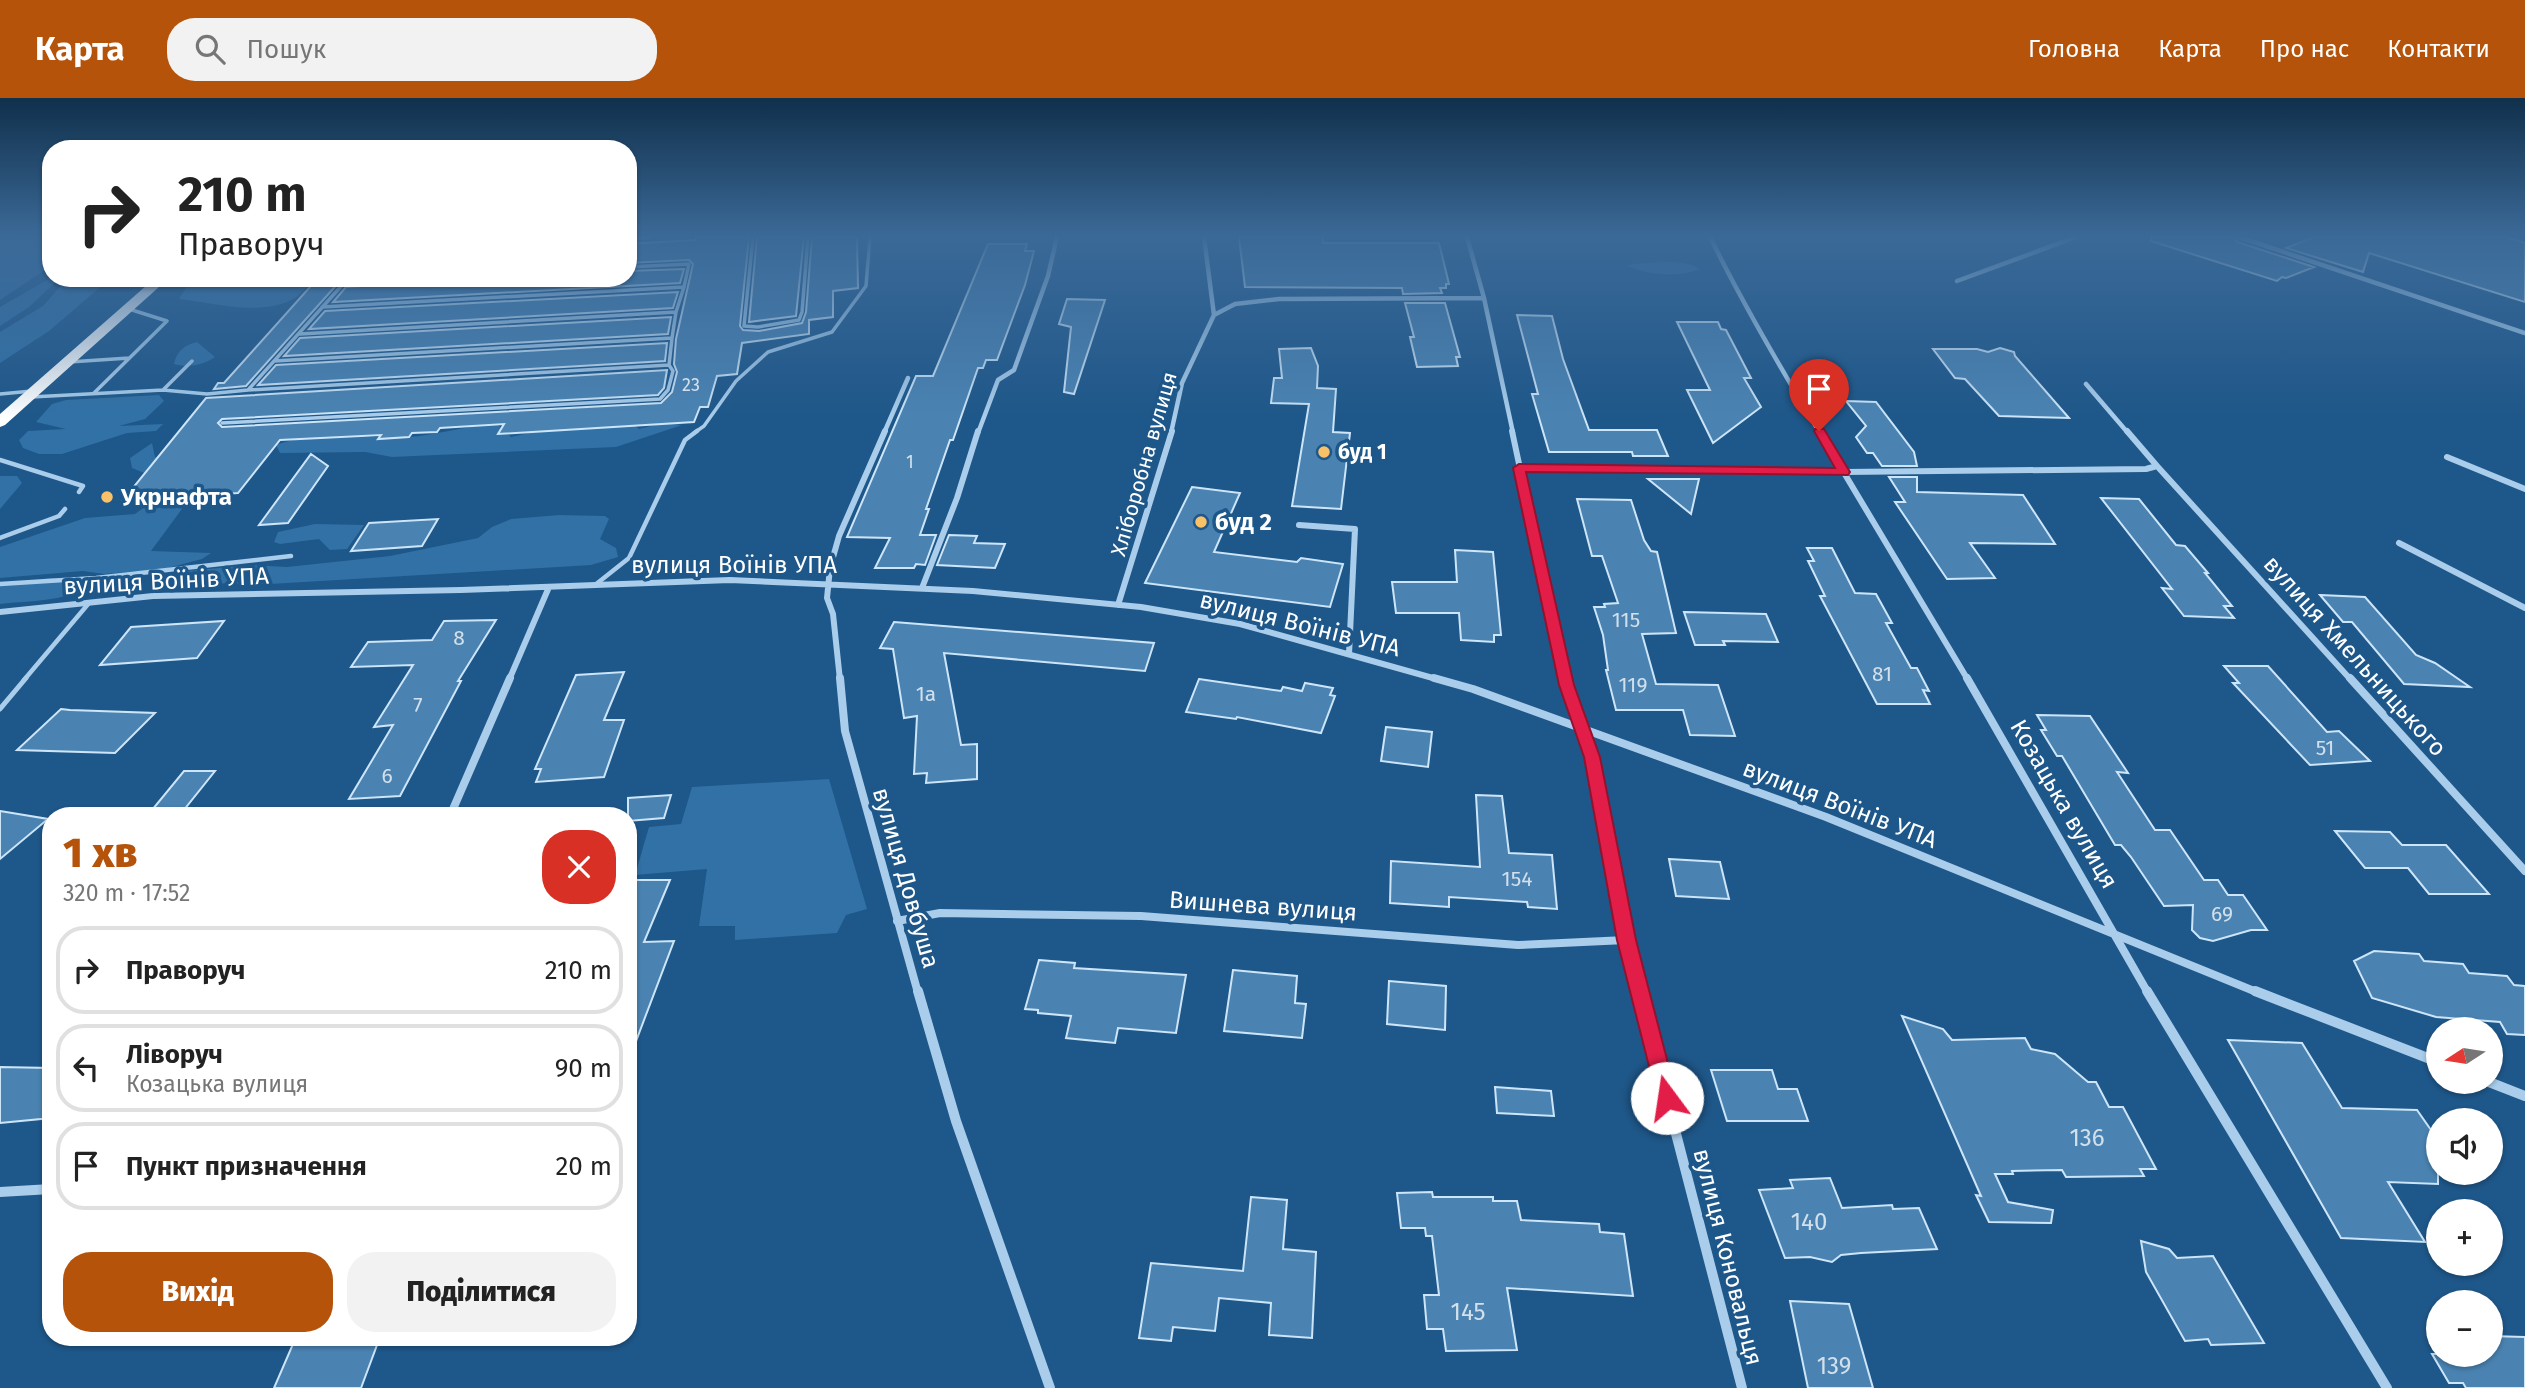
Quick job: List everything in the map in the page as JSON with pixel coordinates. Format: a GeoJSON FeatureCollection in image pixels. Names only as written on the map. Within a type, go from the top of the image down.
{"type":"FeatureCollection","features":[{"type":"Feature","properties":{"kind":"highway"},"geometry":{"type":"LineString","coordinates":[[0,422],[142,297]]}},
{"type":"Feature","properties":{"kind":"street"},"geometry":{"type":"LineString","coordinates":[[922,589],[998,380],[1014,370],[1040,297]]}},
{"type":"Feature","properties":{"kind":"street"},"geometry":{"type":"LineString","coordinates":[[1212,297],[1214,315],[1235,304],[1279,299],[1484,298]]}},
{"type":"Feature","properties":{"kind":"street","name":"Козацька вулиця"},"geometry":{"type":"LineString","coordinates":[[1741,297],[1756,319],[2011,754],[2096,900],[2112,933],[2387,1388]]}},
{"type":"Feature","properties":{"kind":"street"},"geometry":{"type":"LineString","coordinates":[[2418,297],[2525,333]]}},
{"type":"Feature","properties":{"kind":"street","name":"вулиця Коновальця"},"geometry":{"type":"LineString","coordinates":[[1484,298],[1566,685],[1592,757],[1626,940],[1742,1388]]}},
{"type":"Feature","properties":{"kind":"street","name":"Хліборобна вулиця"},"geometry":{"type":"LineString","coordinates":[[1118,605],[1168,449],[1182,383],[1214,315]]}},
{"type":"Feature","properties":{"kind":"street","name":"вулиця Довбуша"},"geometry":{"type":"LineString","coordinates":[[908,378],[839,536],[839,546],[830,566],[832,584],[827,597],[833,614],[845,732],[956,1121],[1050,1388]]}},
{"type":"Feature","properties":{"kind":"street","name":"вулиця Хмельницького"},"geometry":{"type":"LineString","coordinates":[[2086,384],[2525,872]]}},
{"type":"Feature","properties":{"kind":"street"},"geometry":{"type":"LineString","coordinates":[[2446,457],[2525,489]]}},
{"type":"Feature","properties":{"kind":"street"},"geometry":{"type":"LineString","coordinates":[[1519,468],[2043,472],[2146,469],[2157,466]]}},
{"type":"Feature","properties":{"kind":"street"},"geometry":{"type":"LineString","coordinates":[[1299,525],[1355,529],[1349,654]]}},
{"type":"Feature","properties":{"kind":"street"},"geometry":{"type":"LineString","coordinates":[[2399,543],[2525,608]]}},
{"type":"Feature","properties":{"kind":"street","name":"вулиця Воїнів УПА"},"geometry":{"type":"LineString","coordinates":[[0,612],[153,596],[730,580],[922,589],[1118,605],[1240,624],[1473,689],[1826,817],[2167,957],[2426,1057]]}},
{"type":"Feature","properties":{"kind":"street"},"geometry":{"type":"LineString","coordinates":[[454,807],[549,587]]}},
{"type":"Feature","properties":{"kind":"street","name":"Вишнева вулиця"},"geometry":{"type":"LineString","coordinates":[[897,921],[940,914],[1141,916],[1518,945],[1626,940]]}},
{"type":"Feature","properties":{"kind":"street"},"geometry":{"type":"LineString","coordinates":[[2503,1087],[2525,1096]]}},
{"type":"Feature","properties":{"kind":"street"},"geometry":{"type":"LineString","coordinates":[[0,1192],[42,1190]]}},
{"type":"Feature","properties":{"kind":"lane"},"geometry":{"type":"LineString","coordinates":[[248,390],[332,297]]}},
{"type":"Feature","properties":{"kind":"lane"},"geometry":{"type":"LineString","coordinates":[[323,307],[500,297]]}},
{"type":"Feature","properties":{"kind":"lane"},"geometry":{"type":"LineString","coordinates":[[222,423],[660,399],[667,390],[673,371],[669,365],[676,312],[681,297]]}},
{"type":"Feature","properties":{"kind":"lane"},"geometry":{"type":"LineString","coordinates":[[747,297],[744,326],[758,327],[799,320],[803,297]]}},
{"type":"Feature","properties":{"kind":"lane"},"geometry":{"type":"LineString","coordinates":[[595,585],[629,558],[685,440],[704,426],[736,381],[768,352],[832,332],[858,297]]}},
{"type":"Feature","properties":{"kind":"lane"},"geometry":{"type":"LineString","coordinates":[[94,393],[167,321],[129,309]]}},
{"type":"Feature","properties":{"kind":"lane"},"geometry":{"type":"LineString","coordinates":[[299,334],[676,312]]}},
{"type":"Feature","properties":{"kind":"lane"},"geometry":{"type":"LineString","coordinates":[[274,361],[672,338]]}},
{"type":"Feature","properties":{"kind":"lane"},"geometry":{"type":"LineString","coordinates":[[69,362],[129,358]]}},
{"type":"Feature","properties":{"kind":"lane"},"geometry":{"type":"LineString","coordinates":[[163,390],[192,361]]}},
{"type":"Feature","properties":{"kind":"lane"},"geometry":{"type":"LineString","coordinates":[[0,394],[163,390],[207,394],[669,365]]}},
{"type":"Feature","properties":{"kind":"lane"},"geometry":{"type":"LineString","coordinates":[[0,460],[83,486],[79,492]]}},
{"type":"Feature","properties":{"kind":"lane"},"geometry":{"type":"LineString","coordinates":[[0,538],[59,516],[65,509]]}},
{"type":"Feature","properties":{"kind":"lane"},"geometry":{"type":"LineString","coordinates":[[0,584],[96,578],[291,556]]}},
{"type":"Feature","properties":{"kind":"lane"},"geometry":{"type":"LineString","coordinates":[[0,709],[89,603]]}},
{"type":"Feature","properties":{"kind":"shaded area"},"geometry":{"type":"Polygon","coordinates":[[[17,297],[39,297],[0,326],[0,307],[17,297]]]}},
{"type":"Feature","properties":{"kind":"shaded area"},"geometry":{"type":"Polygon","coordinates":[[[51,297],[89,297],[49,331],[0,363],[0,332],[43,306],[51,297]]]}},
{"type":"Feature","properties":{"kind":"shaded area"},"geometry":{"type":"Polygon","coordinates":[[[296,297],[282,304],[253,308],[179,299],[296,297]]]}},
{"type":"Feature","properties":{"kind":"shaded area"},"geometry":{"type":"Polygon","coordinates":[[[197,342],[215,357],[196,365],[174,364],[182,349],[197,342]]]}},
{"type":"Feature","properties":{"kind":"shaded area"},"geometry":{"type":"Polygon","coordinates":[[[159,395],[164,401],[145,419],[119,426],[163,424],[156,431],[127,433],[62,454],[39,454],[23,448],[19,440],[28,431],[66,429],[36,422],[52,404],[66,400],[159,395]]]}},
{"type":"Feature","properties":{"kind":"shaded area"},"geometry":{"type":"Polygon","coordinates":[[[593,416],[630,421],[639,429],[663,423],[682,425],[616,447],[392,457],[365,452],[280,453],[276,445],[324,436],[418,436],[486,425],[498,425],[511,437],[533,432],[577,430],[593,416]]]}},
{"type":"Feature","properties":{"kind":"shaded area"},"geometry":{"type":"Polygon","coordinates":[[[152,443],[155,457],[215,464],[151,551],[211,553],[202,559],[164,569],[104,574],[83,571],[0,578],[0,547],[85,518],[135,514],[174,485],[132,468],[130,458],[152,443]]]}},
{"type":"Feature","properties":{"kind":"shaded area"},"geometry":{"type":"Polygon","coordinates":[[[0,476],[17,476],[22,483],[0,509],[0,476]]]}},
{"type":"Feature","properties":{"kind":"shaded area"},"geometry":{"type":"Polygon","coordinates":[[[559,515],[605,516],[609,519],[600,539],[616,548],[618,557],[591,565],[270,584],[180,583],[172,577],[177,572],[251,565],[287,567],[390,556],[478,538],[492,527],[511,519],[559,515]]]}},
{"type":"Feature","properties":{"kind":"shaded area"},"geometry":{"type":"Polygon","coordinates":[[[315,524],[364,525],[347,549],[330,550],[319,539],[280,544],[274,542],[278,532],[315,524]]]}},
{"type":"Feature","properties":{"kind":"shaded area"},"geometry":{"type":"Polygon","coordinates":[[[51,578],[79,579],[86,585],[79,591],[58,598],[0,604],[0,584],[51,578]]]}},
{"type":"Feature","properties":{"kind":"shaded area"},"geometry":{"type":"Polygon","coordinates":[[[829,779],[867,909],[846,915],[837,933],[735,940],[735,926],[699,926],[707,869],[637,875],[649,827],[681,824],[692,787],[829,779]]]}},
{"type":"Feature","properties":{"kind":"building"},"geometry":{"type":"Polygon","coordinates":[[[301,297],[326,297],[246,386],[214,389],[218,383],[224,383],[301,297]]]}},
{"type":"Feature","properties":{"kind":"building"},"geometry":{"type":"Polygon","coordinates":[[[337,297],[421,297],[333,302],[337,297]]]}},
{"type":"Feature","properties":{"kind":"building"},"geometry":{"type":"Polygon","coordinates":[[[581,297],[676,297],[673,308],[309,329],[325,311],[581,297]]]}},
{"type":"Feature","properties":{"kind":"building"},"geometry":{"type":"Polygon","coordinates":[[[685,297],[743,297],[740,326],[743,330],[759,331],[802,323],[807,297],[833,297],[833,317],[809,320],[809,334],[742,343],[737,374],[717,376],[708,407],[700,407],[694,422],[498,434],[504,424],[440,428],[437,432],[412,433],[409,437],[378,439],[381,435],[280,440],[238,493],[123,500],[206,398],[667,370],[664,388],[658,395],[222,419],[218,423],[222,427],[661,403],[672,392],[677,372],[674,364],[676,339],[685,297]]]}},
{"type":"Feature","properties":{"kind":"building"},"geometry":{"type":"Polygon","coordinates":[[[751,297],[798,297],[796,316],[749,322],[751,297]]]}},
{"type":"Feature","properties":{"kind":"building"},"geometry":{"type":"Polygon","coordinates":[[[966,297],[1020,297],[997,360],[986,360],[983,368],[978,368],[953,440],[950,440],[926,509],[929,509],[920,535],[936,535],[925,565],[916,564],[914,568],[875,568],[890,538],[847,537],[916,376],[933,376],[966,297]]]}},
{"type":"Feature","properties":{"kind":"building"},"geometry":{"type":"Polygon","coordinates":[[[2510,297],[2525,297],[2525,302],[2510,297]]]}},
{"type":"Feature","properties":{"kind":"building"},"geometry":{"type":"Polygon","coordinates":[[[1067,299],[1105,300],[1074,394],[1064,392],[1071,327],[1059,324],[1067,299]]]}},
{"type":"Feature","properties":{"kind":"building"},"geometry":{"type":"Polygon","coordinates":[[[1405,303],[1445,303],[1460,357],[1456,357],[1458,366],[1417,367],[1410,337],[1414,337],[1405,303]]]}},
{"type":"Feature","properties":{"kind":"building"},"geometry":{"type":"Polygon","coordinates":[[[1517,315],[1552,316],[1563,359],[1589,430],[1657,430],[1668,456],[1633,456],[1632,452],[1549,452],[1532,394],[1538,394],[1517,315]]]}},
{"type":"Feature","properties":{"kind":"building"},"geometry":{"type":"Polygon","coordinates":[[[671,317],[668,334],[284,356],[300,338],[671,317]]]}},
{"type":"Feature","properties":{"kind":"building"},"geometry":{"type":"Polygon","coordinates":[[[1677,322],[1718,322],[1721,329],[1726,330],[1751,378],[1744,378],[1761,407],[1713,443],[1687,390],[1710,390],[1677,322]]]}},
{"type":"Feature","properties":{"kind":"building"},"geometry":{"type":"Polygon","coordinates":[[[667,343],[665,361],[258,385],[276,365],[667,343]]]}},
{"type":"Feature","properties":{"kind":"building"},"geometry":{"type":"Polygon","coordinates":[[[1311,348],[1318,366],[1317,388],[1336,389],[1333,432],[1350,433],[1341,509],[1292,506],[1309,404],[1271,403],[1274,378],[1282,378],[1279,349],[1311,348]]]}},
{"type":"Feature","properties":{"kind":"building"},"geometry":{"type":"Polygon","coordinates":[[[2000,348],[2014,352],[2069,418],[1999,416],[1965,379],[1955,378],[1933,349],[1977,349],[1988,352],[2000,348]]]}},
{"type":"Feature","properties":{"kind":"building"},"geometry":{"type":"Polygon","coordinates":[[[1846,401],[1876,402],[1914,452],[1917,466],[1882,466],[1873,453],[1867,453],[1856,437],[1866,426],[1846,401]]]}},
{"type":"Feature","properties":{"kind":"building"},"geometry":{"type":"Polygon","coordinates":[[[311,454],[328,466],[288,523],[259,525],[311,454]]]}},
{"type":"Feature","properties":{"kind":"building"},"geometry":{"type":"Polygon","coordinates":[[[1889,477],[1917,477],[1917,492],[2023,495],[2055,544],[1970,543],[1995,578],[1947,579],[1895,502],[1905,502],[1889,477]]]}},
{"type":"Feature","properties":{"kind":"building"},"geometry":{"type":"Polygon","coordinates":[[[1648,479],[1699,479],[1691,514],[1648,479]]]}},
{"type":"Feature","properties":{"kind":"building","name":"буд 2"},"geometry":{"type":"Polygon","coordinates":[[[1192,487],[1240,493],[1214,552],[1297,562],[1301,558],[1343,564],[1330,607],[1145,583],[1192,487]]]}},
{"type":"Feature","properties":{"kind":"building"},"geometry":{"type":"Polygon","coordinates":[[[2101,498],[2139,499],[2176,545],[2185,546],[2208,573],[2205,573],[2232,606],[2224,606],[2234,618],[2184,616],[2162,588],[2172,589],[2101,498]]]}},
{"type":"Feature","properties":{"kind":"building"},"geometry":{"type":"Polygon","coordinates":[[[1577,499],[1631,500],[1644,540],[1651,551],[1657,552],[1676,633],[1642,634],[1656,684],[1718,685],[1735,736],[1690,735],[1683,710],[1616,710],[1606,670],[1603,635],[1594,607],[1618,603],[1602,556],[1592,556],[1577,499]]]}},
{"type":"Feature","properties":{"kind":"building"},"geometry":{"type":"Polygon","coordinates":[[[438,519],[422,546],[351,551],[369,523],[438,519]]]}},
{"type":"Feature","properties":{"kind":"building"},"geometry":{"type":"Polygon","coordinates":[[[949,535],[977,536],[974,543],[1005,544],[995,568],[937,565],[949,535]]]}},
{"type":"Feature","properties":{"kind":"building"},"geometry":{"type":"Polygon","coordinates":[[[1807,548],[1832,548],[1855,593],[1876,594],[1892,623],[1886,623],[1911,668],[1917,668],[1929,691],[1923,690],[1930,704],[1877,704],[1820,596],[1825,596],[1808,561],[1814,561],[1807,548]]]}},
{"type":"Feature","properties":{"kind":"building"},"geometry":{"type":"Polygon","coordinates":[[[1455,550],[1493,552],[1501,635],[1494,635],[1494,642],[1461,640],[1459,613],[1396,613],[1392,582],[1457,582],[1455,550]]]}},
{"type":"Feature","properties":{"kind":"building"},"geometry":{"type":"Polygon","coordinates":[[[2320,595],[2365,597],[2416,655],[2435,663],[2470,687],[2404,684],[2352,622],[2343,622],[2320,595]]]}},
{"type":"Feature","properties":{"kind":"building"},"geometry":{"type":"Polygon","coordinates":[[[1684,612],[1766,614],[1778,642],[1723,641],[1725,645],[1695,645],[1684,612]]]}},
{"type":"Feature","properties":{"kind":"building"},"geometry":{"type":"Polygon","coordinates":[[[496,620],[458,681],[461,681],[400,796],[349,799],[393,725],[374,727],[413,665],[351,667],[368,642],[432,640],[444,621],[496,620]]]}},
{"type":"Feature","properties":{"kind":"building"},"geometry":{"type":"Polygon","coordinates":[[[224,621],[197,658],[100,665],[131,627],[224,621]]]}},
{"type":"Feature","properties":{"kind":"building"},"geometry":{"type":"Polygon","coordinates":[[[894,622],[1154,643],[1145,671],[944,653],[961,745],[977,744],[977,779],[926,783],[927,773],[914,774],[917,716],[904,718],[893,649],[880,648],[894,622]]]}},
{"type":"Feature","properties":{"kind":"building"},"geometry":{"type":"Polygon","coordinates":[[[2224,666],[2268,666],[2327,732],[2339,731],[2370,761],[2310,765],[2233,683],[2239,683],[2224,666]]]}},
{"type":"Feature","properties":{"kind":"building"},"geometry":{"type":"Polygon","coordinates":[[[624,672],[604,720],[624,720],[604,777],[536,782],[541,769],[535,769],[576,675],[624,672]]]}},
{"type":"Feature","properties":{"kind":"building"},"geometry":{"type":"Polygon","coordinates":[[[1199,679],[1281,691],[1283,687],[1302,691],[1305,683],[1333,688],[1330,695],[1335,696],[1321,733],[1237,717],[1186,712],[1199,679]]]}},
{"type":"Feature","properties":{"kind":"building"},"geometry":{"type":"Polygon","coordinates":[[[61,709],[155,713],[115,753],[17,750],[61,709]]]}},
{"type":"Feature","properties":{"kind":"building"},"geometry":{"type":"Polygon","coordinates":[[[2037,715],[2090,716],[2128,773],[2117,772],[2155,830],[2170,830],[2204,880],[2218,880],[2228,895],[2243,895],[2267,930],[2251,930],[2213,941],[2200,938],[2192,930],[2193,905],[2164,906],[2131,857],[2121,845],[2115,845],[2062,756],[2057,756],[2041,730],[2046,730],[2037,715]]]}},
{"type":"Feature","properties":{"kind":"building"},"geometry":{"type":"Polygon","coordinates":[[[1386,727],[1432,732],[1428,767],[1381,761],[1386,727]]]}},
{"type":"Feature","properties":{"kind":"building"},"geometry":{"type":"Polygon","coordinates":[[[184,771],[215,771],[186,807],[154,807],[184,771]]]}},
{"type":"Feature","properties":{"kind":"building"},"geometry":{"type":"Polygon","coordinates":[[[671,795],[664,818],[637,820],[637,807],[628,807],[628,798],[671,795]]]}},
{"type":"Feature","properties":{"kind":"building"},"geometry":{"type":"Polygon","coordinates":[[[1476,795],[1502,796],[1509,853],[1552,855],[1557,909],[1528,907],[1527,902],[1449,897],[1449,907],[1390,903],[1391,861],[1480,867],[1476,795]]]}},
{"type":"Feature","properties":{"kind":"building"},"geometry":{"type":"Polygon","coordinates":[[[0,811],[42,818],[42,824],[0,859],[0,811]]]}},
{"type":"Feature","properties":{"kind":"building"},"geometry":{"type":"Polygon","coordinates":[[[2335,831],[2390,832],[2402,845],[2446,845],[2489,894],[2429,894],[2408,868],[2365,868],[2335,831]]]}},
{"type":"Feature","properties":{"kind":"building"},"geometry":{"type":"Polygon","coordinates":[[[1669,859],[1720,862],[1729,899],[1676,896],[1669,859]]]}},
{"type":"Feature","properties":{"kind":"building"},"geometry":{"type":"Polygon","coordinates":[[[637,880],[670,880],[644,942],[674,941],[637,1039],[637,880]]]}},
{"type":"Feature","properties":{"kind":"building"},"geometry":{"type":"Polygon","coordinates":[[[2374,951],[2419,954],[2424,961],[2463,964],[2469,973],[2507,976],[2514,985],[2525,986],[2525,1035],[2507,1034],[2503,1027],[2503,1017],[2436,1017],[2372,998],[2354,961],[2374,951]]]}},
{"type":"Feature","properties":{"kind":"building"},"geometry":{"type":"Polygon","coordinates":[[[1039,960],[1075,963],[1074,968],[1186,975],[1176,1033],[1118,1028],[1115,1043],[1066,1038],[1071,1016],[1025,1009],[1039,960]]]}},
{"type":"Feature","properties":{"kind":"building"},"geometry":{"type":"Polygon","coordinates":[[[1233,970],[1297,976],[1295,1003],[1306,1004],[1302,1038],[1224,1031],[1233,970]]]}},
{"type":"Feature","properties":{"kind":"building"},"geometry":{"type":"Polygon","coordinates":[[[1389,981],[1446,986],[1445,1030],[1387,1024],[1389,981]]]}},
{"type":"Feature","properties":{"kind":"building"},"geometry":{"type":"Polygon","coordinates":[[[1902,1016],[1943,1029],[1952,1040],[2025,1038],[2031,1049],[2055,1054],[2088,1082],[2096,1082],[2109,1107],[2123,1107],[2156,1169],[2140,1169],[2144,1176],[2066,1177],[2062,1170],[1995,1174],[2008,1202],[2053,1210],[2051,1223],[1989,1222],[1976,1195],[1981,1196],[1902,1016]]]}},
{"type":"Feature","properties":{"kind":"building"},"geometry":{"type":"Polygon","coordinates":[[[2228,1040],[2302,1043],[2342,1108],[2417,1110],[2426,1123],[2426,1184],[2388,1182],[2425,1242],[2341,1238],[2228,1040]]]}},
{"type":"Feature","properties":{"kind":"building"},"geometry":{"type":"Polygon","coordinates":[[[0,1067],[42,1068],[42,1119],[0,1123],[0,1067]]]}},
{"type":"Feature","properties":{"kind":"building"},"geometry":{"type":"Polygon","coordinates":[[[1711,1070],[1772,1070],[1778,1089],[1797,1089],[1808,1121],[1727,1121],[1711,1070]]]}},
{"type":"Feature","properties":{"kind":"building"},"geometry":{"type":"Polygon","coordinates":[[[1495,1087],[1551,1091],[1554,1116],[1497,1113],[1495,1087]]]}},
{"type":"Feature","properties":{"kind":"building"},"geometry":{"type":"Polygon","coordinates":[[[1830,1178],[1842,1208],[1892,1205],[1893,1209],[1919,1208],[1937,1249],[1841,1255],[1832,1262],[1810,1257],[1785,1258],[1759,1190],[1793,1188],[1790,1180],[1830,1178]]]}},
{"type":"Feature","properties":{"kind":"building"},"geometry":{"type":"Polygon","coordinates":[[[1432,1192],[1433,1197],[1493,1197],[1493,1201],[1517,1201],[1521,1220],[1599,1224],[1600,1232],[1624,1234],[1633,1296],[1507,1288],[1517,1350],[1446,1351],[1443,1329],[1427,1329],[1424,1295],[1439,1295],[1432,1236],[1426,1236],[1425,1228],[1401,1228],[1397,1193],[1432,1192]]]}},
{"type":"Feature","properties":{"kind":"building"},"geometry":{"type":"Polygon","coordinates":[[[1251,1197],[1287,1200],[1283,1249],[1316,1252],[1312,1338],[1269,1335],[1271,1303],[1219,1298],[1215,1331],[1173,1327],[1171,1341],[1139,1338],[1151,1263],[1243,1271],[1251,1197]]]}},
{"type":"Feature","properties":{"kind":"building"},"geometry":{"type":"Polygon","coordinates":[[[2141,1241],[2169,1249],[2177,1258],[2213,1256],[2264,1343],[2211,1345],[2208,1339],[2185,1341],[2146,1272],[2141,1241]]]}},
{"type":"Feature","properties":{"kind":"building"},"geometry":{"type":"Polygon","coordinates":[[[1790,1301],[1849,1304],[1873,1388],[1808,1388],[1790,1301]]]}},
{"type":"Feature","properties":{"kind":"building"},"geometry":{"type":"Polygon","coordinates":[[[2503,1336],[2525,1337],[2525,1388],[2466,1388],[2463,1383],[2449,1383],[2440,1367],[2503,1367],[2503,1336]]]}},
{"type":"Feature","properties":{"kind":"building"},"geometry":{"type":"Polygon","coordinates":[[[292,1346],[377,1346],[361,1388],[274,1388],[292,1346]]]}},
{"type":"Feature","properties":{"kind":"place","name":"буд 1"},"geometry":{"type":"Point","coordinates":[1324,452]}},
{"type":"Feature","properties":{"kind":"place","name":"Укрнафта"},"geometry":{"type":"Point","coordinates":[107,497]}},
{"type":"Feature","properties":{"kind":"place","name":"буд 2"},"geometry":{"type":"Point","coordinates":[1201,522]}},
{"type":"Feature","properties":{"kind":"route"},"geometry":{"type":"LineString","coordinates":[[1667,1098],[1626,940],[1592,757],[1566,685],[1519,468],[1844,472],[1819,431]]}}]}
